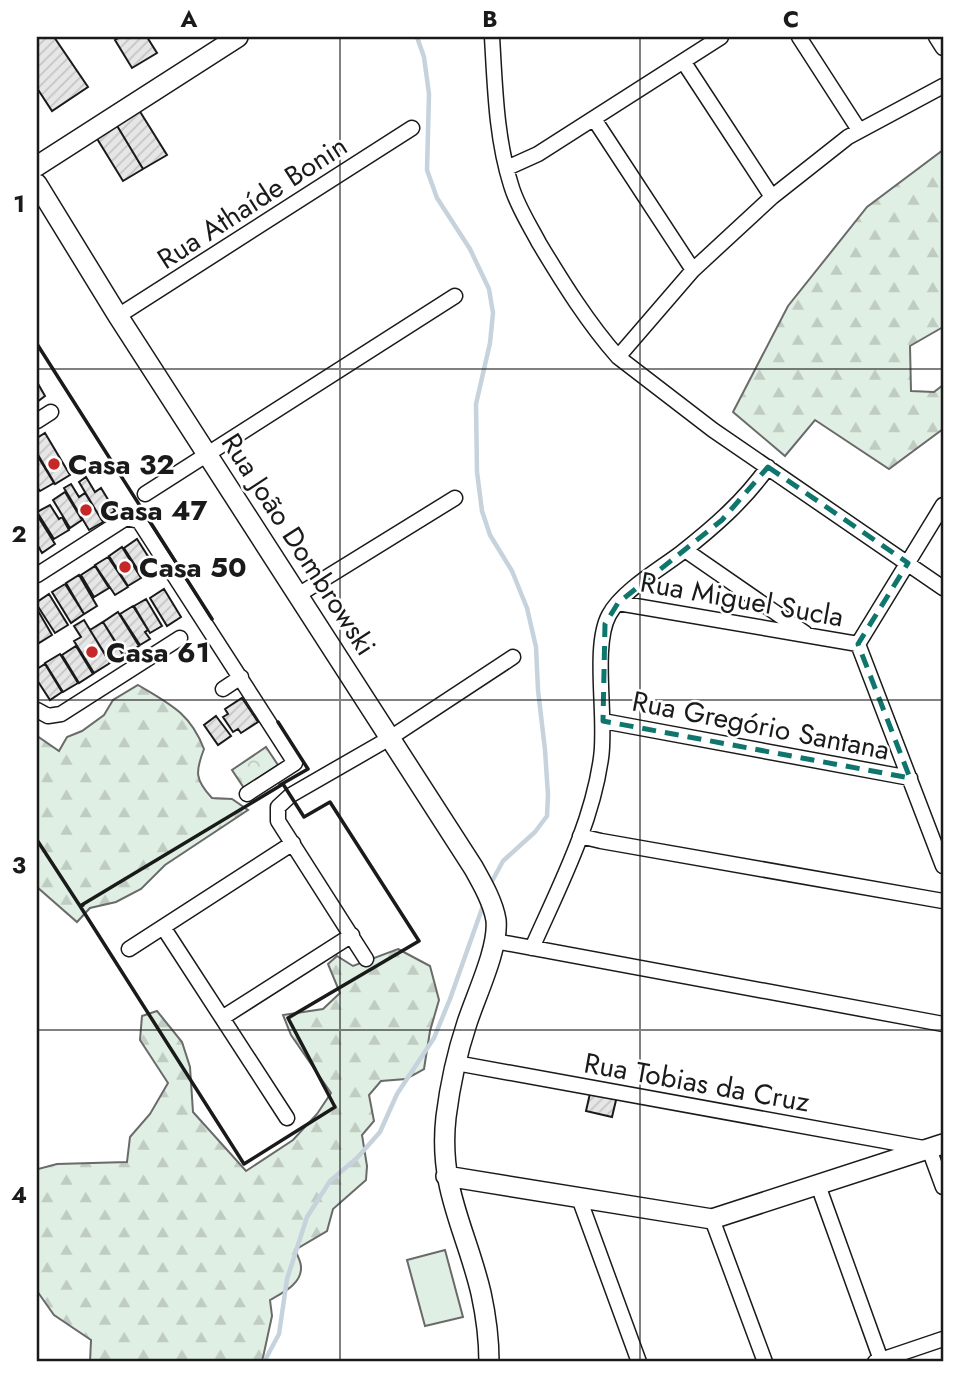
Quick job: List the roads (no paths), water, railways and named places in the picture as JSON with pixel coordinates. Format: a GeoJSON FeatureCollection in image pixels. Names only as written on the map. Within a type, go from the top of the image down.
{"type":"FeatureCollection","features":[{"type":"Feature","properties":{"kind":"street"},"geometry":{"type":"LineString","coordinates":[[37,166],[238,37]]}},
{"type":"Feature","properties":{"kind":"street"},"geometry":{"type":"LineString","coordinates":[[492,37],[499,123],[515,198],[547,255],[596,330],[618,357],[713,430],[943,587]]}},
{"type":"Feature","properties":{"kind":"street"},"geometry":{"type":"LineString","coordinates":[[507,168],[538,154],[722,37]]}},
{"type":"Feature","properties":{"kind":"street"},"geometry":{"type":"LineString","coordinates":[[799,37],[859,130]]}},
{"type":"Feature","properties":{"kind":"street"},"geometry":{"type":"LineString","coordinates":[[936,37],[943,48]]}},
{"type":"Feature","properties":{"kind":"street"},"geometry":{"type":"LineString","coordinates":[[683,61],[772,197]]}},
{"type":"Feature","properties":{"kind":"street"},"geometry":{"type":"LineString","coordinates":[[618,357],[693,270],[772,197],[859,130],[943,86]]}},
{"type":"Feature","properties":{"kind":"street"},"geometry":{"type":"LineString","coordinates":[[594,118],[693,270]]}},
{"type":"Feature","properties":{"kind":"street","name":"Rua Athaíde Bonin"},"geometry":{"type":"LineString","coordinates":[[118,316],[412,128]]}},
{"type":"Feature","properties":{"kind":"street","name":"Rua João Dombrowski"},"geometry":{"type":"LineString","coordinates":[[37,184],[118,316],[479,878],[496,921],[495,941]]}},
{"type":"Feature","properties":{"kind":"street"},"geometry":{"type":"LineString","coordinates":[[145,494],[455,296]]}},
{"type":"Feature","properties":{"kind":"street"},"geometry":{"type":"LineString","coordinates":[[37,421],[51,412]]}},
{"type":"Feature","properties":{"kind":"street"},"geometry":{"type":"LineString","coordinates":[[532,948],[580,836],[598,777],[602,757],[602,639],[605,624],[618,603],[736,506],[768,467]]}},
{"type":"Feature","properties":{"kind":"street"},"geometry":{"type":"LineString","coordinates":[[298,595],[455,498]]}},
{"type":"Feature","properties":{"kind":"street"},"geometry":{"type":"LineString","coordinates":[[943,505],[858,644],[943,866]]}},
{"type":"Feature","properties":{"kind":"street"},"geometry":{"type":"LineString","coordinates":[[37,575],[126,518],[139,521],[295,763],[247,794]]}},
{"type":"Feature","properties":{"kind":"street"},"geometry":{"type":"LineString","coordinates":[[685,550],[809,635]]}},
{"type":"Feature","properties":{"kind":"street","name":"Rua Miguel Sucla"},"geometry":{"type":"LineString","coordinates":[[618,603],[858,644]]}},
{"type":"Feature","properties":{"kind":"street"},"geometry":{"type":"LineString","coordinates":[[37,710],[48,716],[61,713],[180,638]]}},
{"type":"Feature","properties":{"kind":"street"},"geometry":{"type":"LineString","coordinates":[[366,959],[278,821],[278,807],[291,796],[390,738],[513,657]]}},
{"type":"Feature","properties":{"kind":"street"},"geometry":{"type":"LineString","coordinates":[[223,689],[241,677]]}},
{"type":"Feature","properties":{"kind":"street","name":"Rua Gregório Santana"},"geometry":{"type":"LineString","coordinates":[[603,721],[910,778]]}},
{"type":"Feature","properties":{"kind":"street"},"geometry":{"type":"LineString","coordinates":[[580,836],[943,901]]}},
{"type":"Feature","properties":{"kind":"street"},"geometry":{"type":"LineString","coordinates":[[130,948],[293,843]]}},
{"type":"Feature","properties":{"kind":"street"},"geometry":{"type":"LineString","coordinates":[[163,927],[287,1118]]}},
{"type":"Feature","properties":{"kind":"street"},"geometry":{"type":"LineString","coordinates":[[222,1018],[352,935]]}},
{"type":"Feature","properties":{"kind":"street"},"geometry":{"type":"LineString","coordinates":[[489,1362],[481,1292],[456,1217],[446,1176],[446,1119],[466,1025],[495,941],[943,1024]]}},
{"type":"Feature","properties":{"kind":"street","name":"Rua Tobias da Cruz"},"geometry":{"type":"LineString","coordinates":[[456,1063],[939,1144]]}},
{"type":"Feature","properties":{"kind":"street"},"geometry":{"type":"LineString","coordinates":[[446,1176],[712,1219],[939,1144],[943,1186]]}},
{"type":"Feature","properties":{"kind":"street"},"geometry":{"type":"LineString","coordinates":[[818,1185],[877,1361],[943,1339]]}},
{"type":"Feature","properties":{"kind":"street"},"geometry":{"type":"LineString","coordinates":[[579,1198],[639,1362]]}},
{"type":"Feature","properties":{"kind":"street"},"geometry":{"type":"LineString","coordinates":[[712,1219],[765,1362]]}},
{"type":"Feature","properties":{"kind":"waterway"},"geometry":{"type":"LineString","coordinates":[[417,37],[424,57],[429,94],[427,170],[437,198],[470,249],[489,289],[493,313],[490,343],[476,404],[477,472],[482,511],[490,535],[512,571],[527,608],[536,647],[545,750],[547,816],[535,832],[503,861],[490,885]]}},
{"type":"Feature","properties":{"kind":"waterway"},"geometry":{"type":"LineString","coordinates":[[264,1362],[279,1334],[287,1279],[307,1217],[330,1181],[357,1158],[380,1132],[397,1094],[434,1038],[484,903]]}},
{"type":"Feature","properties":{"kind":"place","name":"Casa 32"},"geometry":{"type":"Point","coordinates":[54,464]}},
{"type":"Feature","properties":{"kind":"place","name":"Casa 47"},"geometry":{"type":"Point","coordinates":[86,510]}},
{"type":"Feature","properties":{"kind":"place","name":"Casa 50"},"geometry":{"type":"Point","coordinates":[125,567]}},
{"type":"Feature","properties":{"kind":"place","name":"Casa 61"},"geometry":{"type":"Point","coordinates":[92,652]}}]}
